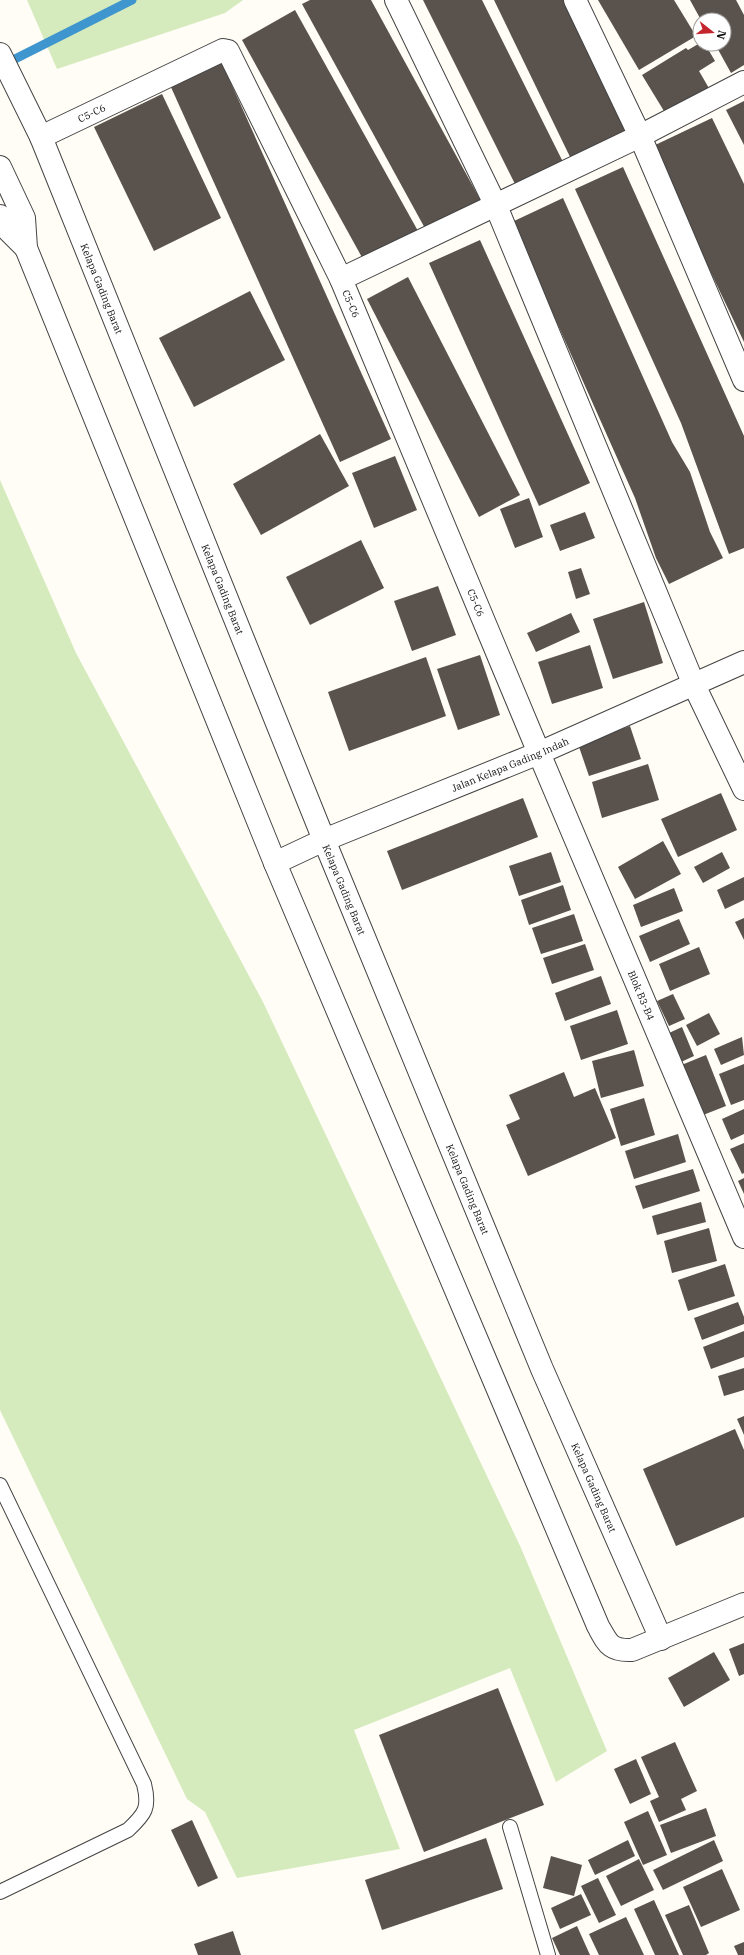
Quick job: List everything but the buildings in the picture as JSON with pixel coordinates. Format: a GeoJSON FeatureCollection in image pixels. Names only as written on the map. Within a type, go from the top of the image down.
{"type":"FeatureCollection","features":[{"type":"Feature","properties":{"kind":"street"},"geometry":{"type":"LineString","coordinates":[[396,0],[496,206],[694,685],[744,789]]}},
{"type":"Feature","properties":{"kind":"street"},"geometry":{"type":"LineString","coordinates":[[575,0],[640,136],[744,380]]}},
{"type":"Feature","properties":{"kind":"street","name":"C5-C6"},"geometry":{"type":"LineString","coordinates":[[41,137],[226,50],[341,279],[539,753]]}},
{"type":"Feature","properties":{"kind":"street","name":"Kelapa Gading Barat"},"geometry":{"type":"LineString","coordinates":[[0,54],[41,137],[324,840],[542,1369],[661,1639]]}},
{"type":"Feature","properties":{"kind":"street"},"geometry":{"type":"LineString","coordinates":[[341,279],[640,136],[744,82]]}},
{"type":"Feature","properties":{"kind":"street"},"geometry":{"type":"LineString","coordinates":[[0,167],[24,218],[26,248],[275,863],[598,1626],[609,1646],[620,1651],[632,1650],[744,1604]]}},
{"type":"Feature","properties":{"kind":"street"},"geometry":{"type":"LineString","coordinates":[[0,216],[6,228],[26,248]]}},
{"type":"Feature","properties":{"kind":"street","name":"Jalan Kelapa Gading Indah"},"geometry":{"type":"LineString","coordinates":[[275,863],[324,840],[539,753],[744,662]]}},
{"type":"Feature","properties":{"kind":"street","name":"Blok B3-B4"},"geometry":{"type":"LineString","coordinates":[[539,753],[744,1237]]}},
{"type":"Feature","properties":{"kind":"lane"},"geometry":{"type":"LineString","coordinates":[[0,1485],[144,1784],[148,1800],[143,1816],[128,1830],[0,1892]]}},
{"type":"Feature","properties":{"kind":"lane"},"geometry":{"type":"LineString","coordinates":[[510,1827],[548,1955]]}},
{"type":"Feature","properties":{"kind":"green space"},"geometry":{"type":"Polygon","coordinates":[[[27,0],[243,0],[225,13],[57,69],[27,0]]]}},
{"type":"Feature","properties":{"kind":"green space"},"geometry":{"type":"Polygon","coordinates":[[[0,480],[76,653],[263,1002],[521,1548],[607,1751],[556,1782],[510,1668],[354,1730],[400,1849],[237,1878],[205,1812],[187,1799],[0,1410],[0,480]]]}},
{"type":"Feature","properties":{"kind":"waterway"},"geometry":{"type":"LineString","coordinates":[[5,64],[132,0]]}}]}
